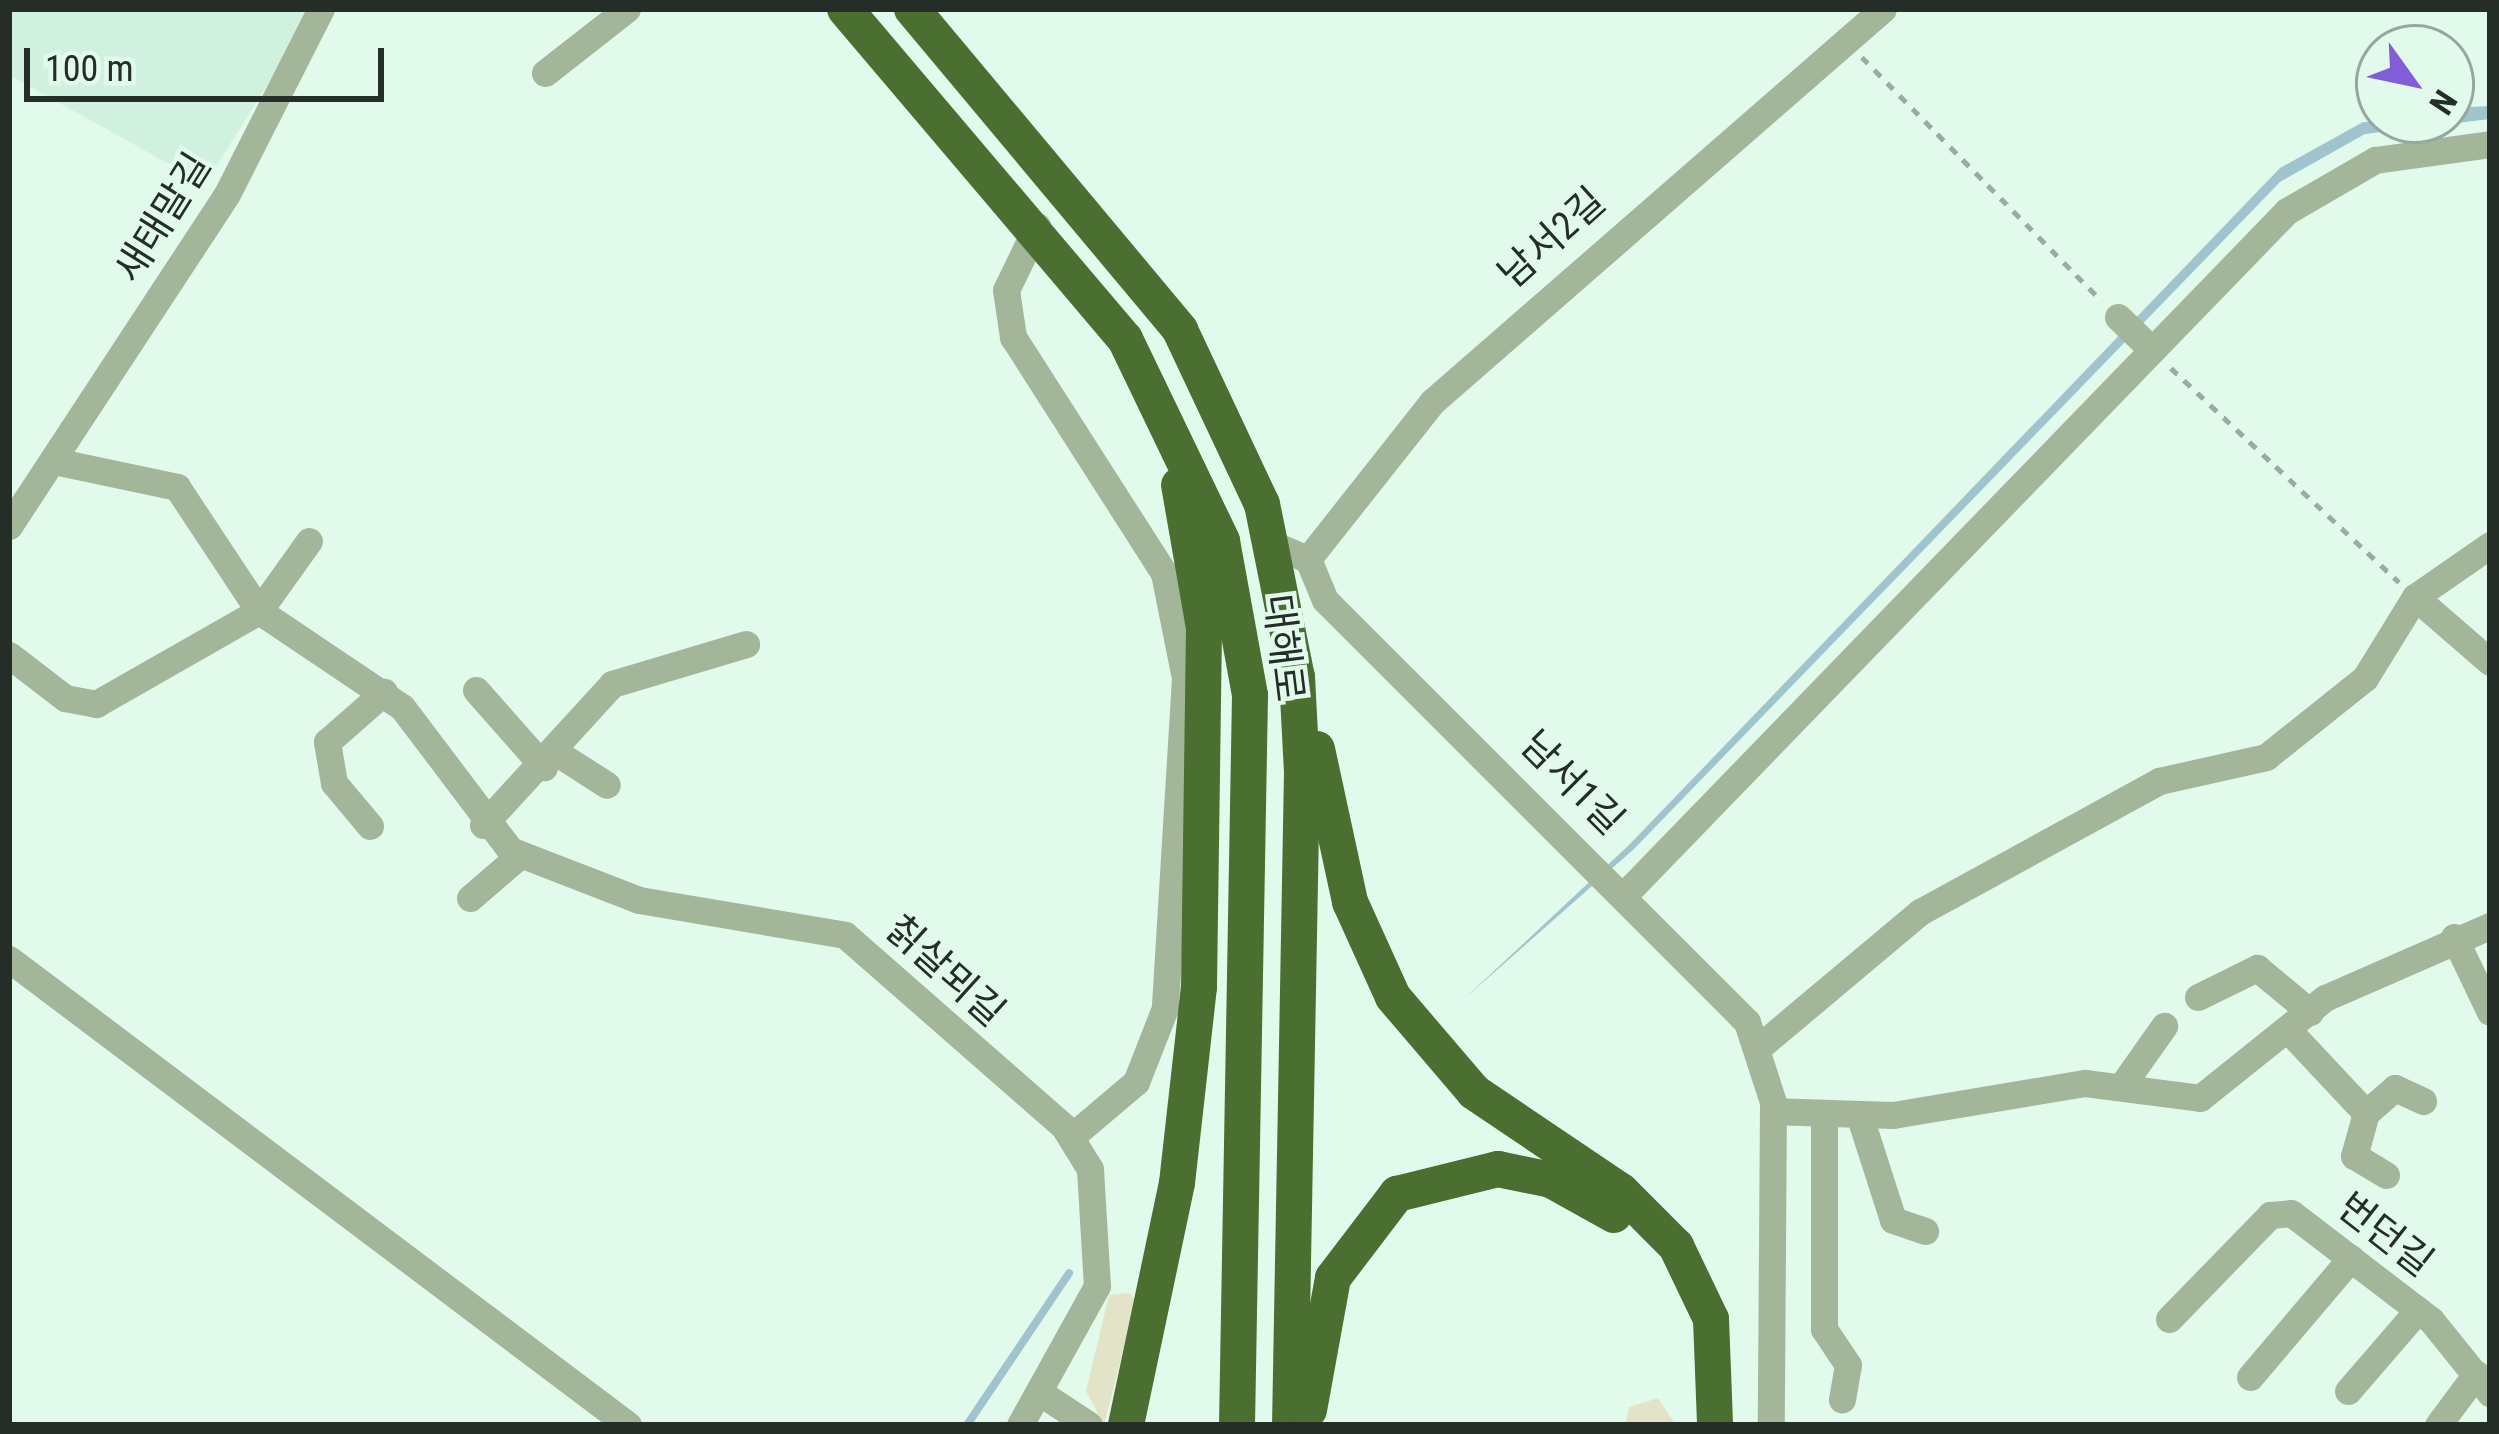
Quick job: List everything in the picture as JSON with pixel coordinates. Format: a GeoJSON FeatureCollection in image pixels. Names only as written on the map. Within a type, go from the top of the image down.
{"type":"FeatureCollection","features":[{"type":"Feature","properties":{"kind":"highway","name":"대해로"},"geometry":{"type":"LineString","coordinates":[[844,9],[1036,226],[1146,378],[1222,541],[1250,694],[1237,1425]]}},
{"type":"Feature","properties":{"kind":"highway","name":"대해로"},"geometry":{"type":"LineString","coordinates":[[912,9],[1180,330],[1228,416],[1272,544],[1292,643],[1302,858],[1290,1425]]}},
{"type":"Feature","properties":{"kind":"highway"},"geometry":{"type":"LineString","coordinates":[[1126,1425],[1183,1142],[1205,842],[1204,628],[1146,378]]}},
{"type":"Feature","properties":{"kind":"highway"},"geometry":{"type":"LineString","coordinates":[[1292,643],[1350,902],[1376,969],[1452,1072],[1621,1191],[1676,1246],[1711,1319],[1715,1425]]}},
{"type":"Feature","properties":{"kind":"highway"},"geometry":{"type":"LineString","coordinates":[[1307,1425],[1324,1308],[1361,1228],[1418,1183],[1498,1168],[1587,1197],[1658,1261],[1691,1339],[1694,1425]]}},
{"type":"Feature","properties":{"kind":"street","name":"새태말길"},"geometry":{"type":"LineString","coordinates":[[9,526],[227,194],[321,9]]}},
{"type":"Feature","properties":{"kind":"street"},"geometry":{"type":"LineString","coordinates":[[545,73],[628,9]]}},
{"type":"Feature","properties":{"kind":"street","name":"남서2길"},"geometry":{"type":"LineString","coordinates":[[1307,559],[1432,402],[1883,9]]}},
{"type":"Feature","properties":{"kind":"street"},"geometry":{"type":"LineString","coordinates":[[1623,888],[2146,343],[2315,188],[2375,160],[2490,144]]}},
{"type":"Feature","properties":{"kind":"street"},"geometry":{"type":"LineString","coordinates":[[1020,1425],[1083,1328],[1103,1248],[1072,1136],[1136,1082],[1166,1008],[1185,678],[1164,574],[1013,338],[1006,290],[1036,226]]}},
{"type":"Feature","properties":{"kind":"street"},"geometry":{"type":"LineString","coordinates":[[2118,317],[2146,343]]}},
{"type":"Feature","properties":{"kind":"street"},"geometry":{"type":"LineString","coordinates":[[54,460],[177,487],[259,611]]}},
{"type":"Feature","properties":{"kind":"street"},"geometry":{"type":"LineString","coordinates":[[9,655],[65,698],[96,704],[259,611],[309,541]]}},
{"type":"Feature","properties":{"kind":"street"},"geometry":{"type":"LineString","coordinates":[[1272,544],[1307,559]]}},
{"type":"Feature","properties":{"kind":"street"},"geometry":{"type":"LineString","coordinates":[[1759,1047],[1920,912],[2159,781],[2266,757],[2365,678],[2415,597],[2490,545]]}},
{"type":"Feature","properties":{"kind":"street","name":"남서1길"},"geometry":{"type":"LineString","coordinates":[[1307,559],[1325,600],[1723,987],[1759,1047],[1773,1111],[1772,1425]]}},
{"type":"Feature","properties":{"kind":"street"},"geometry":{"type":"LineString","coordinates":[[2415,597],[2490,662]]}},
{"type":"Feature","properties":{"kind":"street","name":"칡살뫼길"},"geometry":{"type":"LineString","coordinates":[[259,611],[384,692],[472,796],[483,825],[520,854],[639,900],[845,935],[1072,1136]]}},
{"type":"Feature","properties":{"kind":"street"},"geometry":{"type":"LineString","coordinates":[[483,825],[551,760],[612,684],[746,644]]}},
{"type":"Feature","properties":{"kind":"street"},"geometry":{"type":"LineString","coordinates":[[476,691],[551,760],[607,785]]}},
{"type":"Feature","properties":{"kind":"street"},"geometry":{"type":"LineString","coordinates":[[370,826],[334,783],[327,742],[384,692]]}},
{"type":"Feature","properties":{"kind":"street"},"geometry":{"type":"LineString","coordinates":[[470,898],[520,854]]}},
{"type":"Feature","properties":{"kind":"street"},"geometry":{"type":"LineString","coordinates":[[1773,1111],[1859,1114],[2121,1087],[2200,1098],[2299,1022],[2454,937],[2490,926]]}},
{"type":"Feature","properties":{"kind":"street"},"geometry":{"type":"LineString","coordinates":[[2454,937],[2490,1012]]}},
{"type":"Feature","properties":{"kind":"street"},"geometry":{"type":"LineString","coordinates":[[9,958],[628,1425]]}},
{"type":"Feature","properties":{"kind":"street"},"geometry":{"type":"LineString","coordinates":[[2198,998],[2257,968],[2366,1113]]}},
{"type":"Feature","properties":{"kind":"street"},"geometry":{"type":"LineString","coordinates":[[2121,1087],[2164,1026]]}},
{"type":"Feature","properties":{"kind":"street"},"geometry":{"type":"LineString","coordinates":[[2386,1175],[2354,1156],[2366,1113],[2395,1088],[2423,1101]]}},
{"type":"Feature","properties":{"kind":"street"},"geometry":{"type":"LineString","coordinates":[[1823,1113],[1824,1329],[1848,1365],[1842,1400]]}},
{"type":"Feature","properties":{"kind":"street"},"geometry":{"type":"LineString","coordinates":[[1859,1114],[1893,1220],[1924,1231]]}},
{"type":"Feature","properties":{"kind":"street","name":"번던길"},"geometry":{"type":"LineString","coordinates":[[2169,1319],[2270,1215],[2290,1214],[2418,1310],[2483,1384]]}},
{"type":"Feature","properties":{"kind":"street"},"geometry":{"type":"LineString","coordinates":[[2250,1377],[2351,1258]]}},
{"type":"Feature","properties":{"kind":"street"},"geometry":{"type":"LineString","coordinates":[[2348,1391],[2418,1310]]}},
{"type":"Feature","properties":{"kind":"street"},"geometry":{"type":"LineString","coordinates":[[2438,1425],[2483,1384]]}},
{"type":"Feature","properties":{"kind":"street"},"geometry":{"type":"LineString","coordinates":[[1042,1394],[1089,1425]]}},
{"type":"Feature","properties":{"kind":"path"},"geometry":{"type":"LineString","coordinates":[[1847,39],[2118,317]]}},
{"type":"Feature","properties":{"kind":"path"},"geometry":{"type":"LineString","coordinates":[[2146,343],[2415,597]]}},
{"type":"Feature","properties":{"kind":"shaded area"},"geometry":{"type":"Polygon","coordinates":[[[9,9],[315,9],[205,184],[9,75],[9,9]]]}},
{"type":"Feature","properties":{"kind":"shaded area"},"geometry":{"type":"Polygon","coordinates":[[[1129,1293],[1136,1300],[1104,1425],[1086,1391],[1109,1295],[1129,1293]]]}},
{"type":"Feature","properties":{"kind":"shaded area"},"geometry":{"type":"Polygon","coordinates":[[[1658,1398],[1676,1425],[1625,1425],[1629,1407],[1658,1398]]]}},
{"type":"Feature","properties":{"kind":"water"},"geometry":{"type":"Polygon","coordinates":[[[2490,106],[2490,119],[2475,121],[2475,107],[2490,106]]]}},
{"type":"Feature","properties":{"kind":"water"},"geometry":{"type":"Polygon","coordinates":[[[2355,126],[2355,140],[2280,182],[1634,849],[1464,999],[1629,845],[2280,168],[2355,126]]]}},
{"type":"Feature","properties":{"kind":"waterway"},"geometry":{"type":"LineString","coordinates":[[967,1425],[1069,1273]]}}]}
